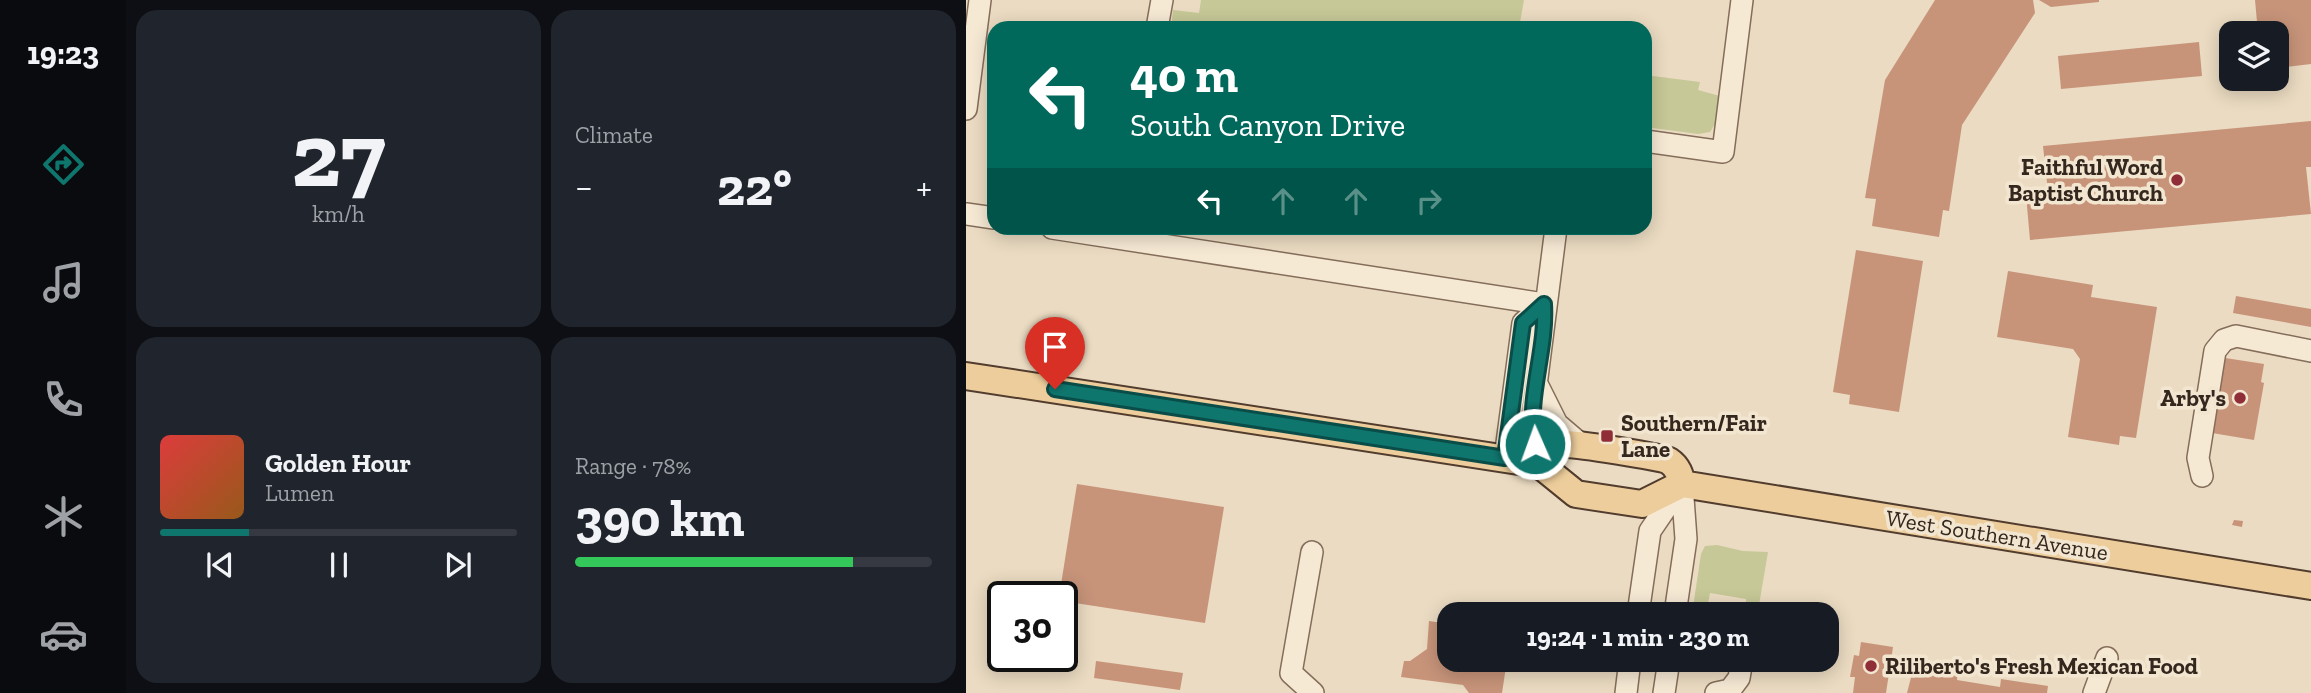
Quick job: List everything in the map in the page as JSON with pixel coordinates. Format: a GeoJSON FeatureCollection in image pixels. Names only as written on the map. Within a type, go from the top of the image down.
{"type":"FeatureCollection","features":[{"type":"Feature","properties":{"kind":"main road"},"geometry":{"type":"LineString","coordinates":[[966,376],[1539,464],[1576,494],[1642,504],[1682,485],[1678,470],[1667,460],[1564,444],[1549,451],[1539,464]]}},
{"type":"Feature","properties":{"kind":"main road","name":"West Southern Avenue"},"geometry":{"type":"LineString","coordinates":[[1682,485],[2311,586]]}},
{"type":"Feature","properties":{"kind":"street"},"geometry":{"type":"LineString","coordinates":[[966,109],[984,37],[980,0]]}},
{"type":"Feature","properties":{"kind":"street"},"geometry":{"type":"LineString","coordinates":[[1158,21],[1161,0]]}},
{"type":"Feature","properties":{"kind":"street"},"geometry":{"type":"LineString","coordinates":[[1652,142],[1723,152],[1742,0]]}},
{"type":"Feature","properties":{"kind":"street"},"geometry":{"type":"LineString","coordinates":[[966,214],[987,217]]}},
{"type":"Feature","properties":{"kind":"street"},"geometry":{"type":"LineString","coordinates":[[1097,235],[1544,304]]}},
{"type":"Feature","properties":{"kind":"street"},"geometry":{"type":"LineString","coordinates":[[1539,464],[1531,425],[1546,327],[1544,304],[1555,235]]}},
{"type":"Feature","properties":{"kind":"street"},"geometry":{"type":"LineString","coordinates":[[1505,458],[1523,323],[1544,304]]}},
{"type":"Feature","properties":{"kind":"street"},"geometry":{"type":"LineString","coordinates":[[2202,475],[2198,458],[2215,351],[2224,340],[2236,336],[2311,351]]}},
{"type":"Feature","properties":{"kind":"street"},"geometry":{"type":"LineString","coordinates":[[1537,385],[1557,424],[1584,447]]}},
{"type":"Feature","properties":{"kind":"street"},"geometry":{"type":"LineString","coordinates":[[1639,602],[1650,531],[1682,485]]}},
{"type":"Feature","properties":{"kind":"street"},"geometry":{"type":"LineString","coordinates":[[1677,602],[1686,539],[1682,485]]}},
{"type":"Feature","properties":{"kind":"street"},"geometry":{"type":"LineString","coordinates":[[1312,552],[1290,673],[1313,693]]}},
{"type":"Feature","properties":{"kind":"street"},"geometry":{"type":"LineString","coordinates":[[2094,693],[2107,658]]}},
{"type":"Feature","properties":{"kind":"street"},"geometry":{"type":"LineString","coordinates":[[1626,693],[1629,672]]}},
{"type":"Feature","properties":{"kind":"street"},"geometry":{"type":"LineString","coordinates":[[1664,693],[1667,672]]}},
{"type":"Feature","properties":{"kind":"street"},"geometry":{"type":"LineString","coordinates":[[1716,693],[1730,690],[1740,672]]}},
{"type":"Feature","properties":{"kind":"green space"},"geometry":{"type":"Polygon","coordinates":[[[1201,0],[1524,0],[1520,21],[1172,21],[1173,10],[1199,13],[1201,0]]]}},
{"type":"Feature","properties":{"kind":"green space"},"geometry":{"type":"Polygon","coordinates":[[[1652,76],[1700,82],[1698,90],[1720,96],[1715,124],[1710,132],[1698,134],[1652,128],[1652,76]]]}},
{"type":"Feature","properties":{"kind":"green space"},"geometry":{"type":"Polygon","coordinates":[[[1717,545],[1743,551],[1768,552],[1760,602],[1746,602],[1746,599],[1710,593],[1708,602],[1694,602],[1701,554],[1705,546],[1717,545]]]}},
{"type":"Feature","properties":{"kind":"building"},"geometry":{"type":"Polygon","coordinates":[[[1935,0],[2033,0],[2035,13],[1962,125],[1949,211],[1943,210],[1939,237],[1872,226],[1876,199],[1865,198],[1885,80],[1935,0]]]}},
{"type":"Feature","properties":{"kind":"building"},"geometry":{"type":"Polygon","coordinates":[[[2039,0],[2099,0],[2099,2],[2051,7],[2039,0]]]}},
{"type":"Feature","properties":{"kind":"building"},"geometry":{"type":"Polygon","coordinates":[[[2255,0],[2311,0],[2311,64],[2289,67],[2289,21],[2257,21],[2255,0]]]}},
{"type":"Feature","properties":{"kind":"building"},"geometry":{"type":"Polygon","coordinates":[[[2199,42],[2202,76],[2061,89],[2058,56],[2199,42]]]}},
{"type":"Feature","properties":{"kind":"building","name":"Faithful Word Baptist Church"},"geometry":{"type":"Polygon","coordinates":[[[2311,121],[2311,167],[2306,167],[2311,214],[2030,240],[2026,195],[2048,192],[2043,146],[2311,121]]]}},
{"type":"Feature","properties":{"kind":"building"},"geometry":{"type":"Polygon","coordinates":[[[1856,250],[1923,261],[1899,412],[1849,404],[1850,395],[1833,392],[1856,250]]]}},
{"type":"Feature","properties":{"kind":"building"},"geometry":{"type":"Polygon","coordinates":[[[2008,271],[2093,285],[2091,297],[2157,307],[2136,438],[2120,436],[2119,445],[2068,437],[2080,359],[2073,349],[1997,337],[2008,271]]]}},
{"type":"Feature","properties":{"kind":"building"},"geometry":{"type":"Polygon","coordinates":[[[2236,296],[2311,309],[2311,327],[2233,313],[2236,296]]]}},
{"type":"Feature","properties":{"kind":"building","name":"Arby's"},"geometry":{"type":"Polygon","coordinates":[[[2219,357],[2264,364],[2261,382],[2264,383],[2254,440],[2212,433],[2219,357]]]}},
{"type":"Feature","properties":{"kind":"building"},"geometry":{"type":"Polygon","coordinates":[[[1077,484],[1224,507],[1205,623],[1078,603],[1078,581],[1062,581],[1077,484]]]}},
{"type":"Feature","properties":{"kind":"building"},"geometry":{"type":"Polygon","coordinates":[[[2234,520],[2243,521],[2242,527],[2232,525],[2234,520]]]}},
{"type":"Feature","properties":{"kind":"building"},"geometry":{"type":"Polygon","coordinates":[[[1429,621],[1437,622],[1437,672],[1505,672],[1502,693],[1469,693],[1463,685],[1401,677],[1404,661],[1410,661],[1427,649],[1429,621]]]}},
{"type":"Feature","properties":{"kind":"building","name":"Riliberto's Fresh Mexican Food"},"geometry":{"type":"Polygon","coordinates":[[[1861,642],[1893,647],[1886,693],[1853,693],[1855,677],[1850,677],[1854,655],[1859,656],[1861,642]]]}},
{"type":"Feature","properties":{"kind":"building"},"geometry":{"type":"Polygon","coordinates":[[[1096,661],[1183,673],[1180,690],[1094,678],[1096,661]]]}},
{"type":"Feature","properties":{"kind":"building"},"geometry":{"type":"Polygon","coordinates":[[[1915,662],[1958,669],[1957,680],[2000,687],[2001,679],[2048,686],[2047,693],[1907,693],[1915,662]]]}},
{"type":"Feature","properties":{"kind":"place","name":"Faithful Word Baptist Church"},"geometry":{"type":"Point","coordinates":[2177,180]}},
{"type":"Feature","properties":{"kind":"place","name":"Arby's"},"geometry":{"type":"Point","coordinates":[2240,398]}},
{"type":"Feature","properties":{"kind":"place","name":"Southern/Fair Lane"},"geometry":{"type":"Point","coordinates":[1607,436]}},
{"type":"Feature","properties":{"kind":"place","name":"Riliberto's Fresh Mexican Food"},"geometry":{"type":"Point","coordinates":[1871,666]}},
{"type":"Feature","properties":{"kind":"route"},"geometry":{"type":"LineString","coordinates":[[1055,389],[1505,458],[1517,387],[1517,360],[1523,323],[1544,304],[1546,327],[1531,425],[1535,444]]}}]}
